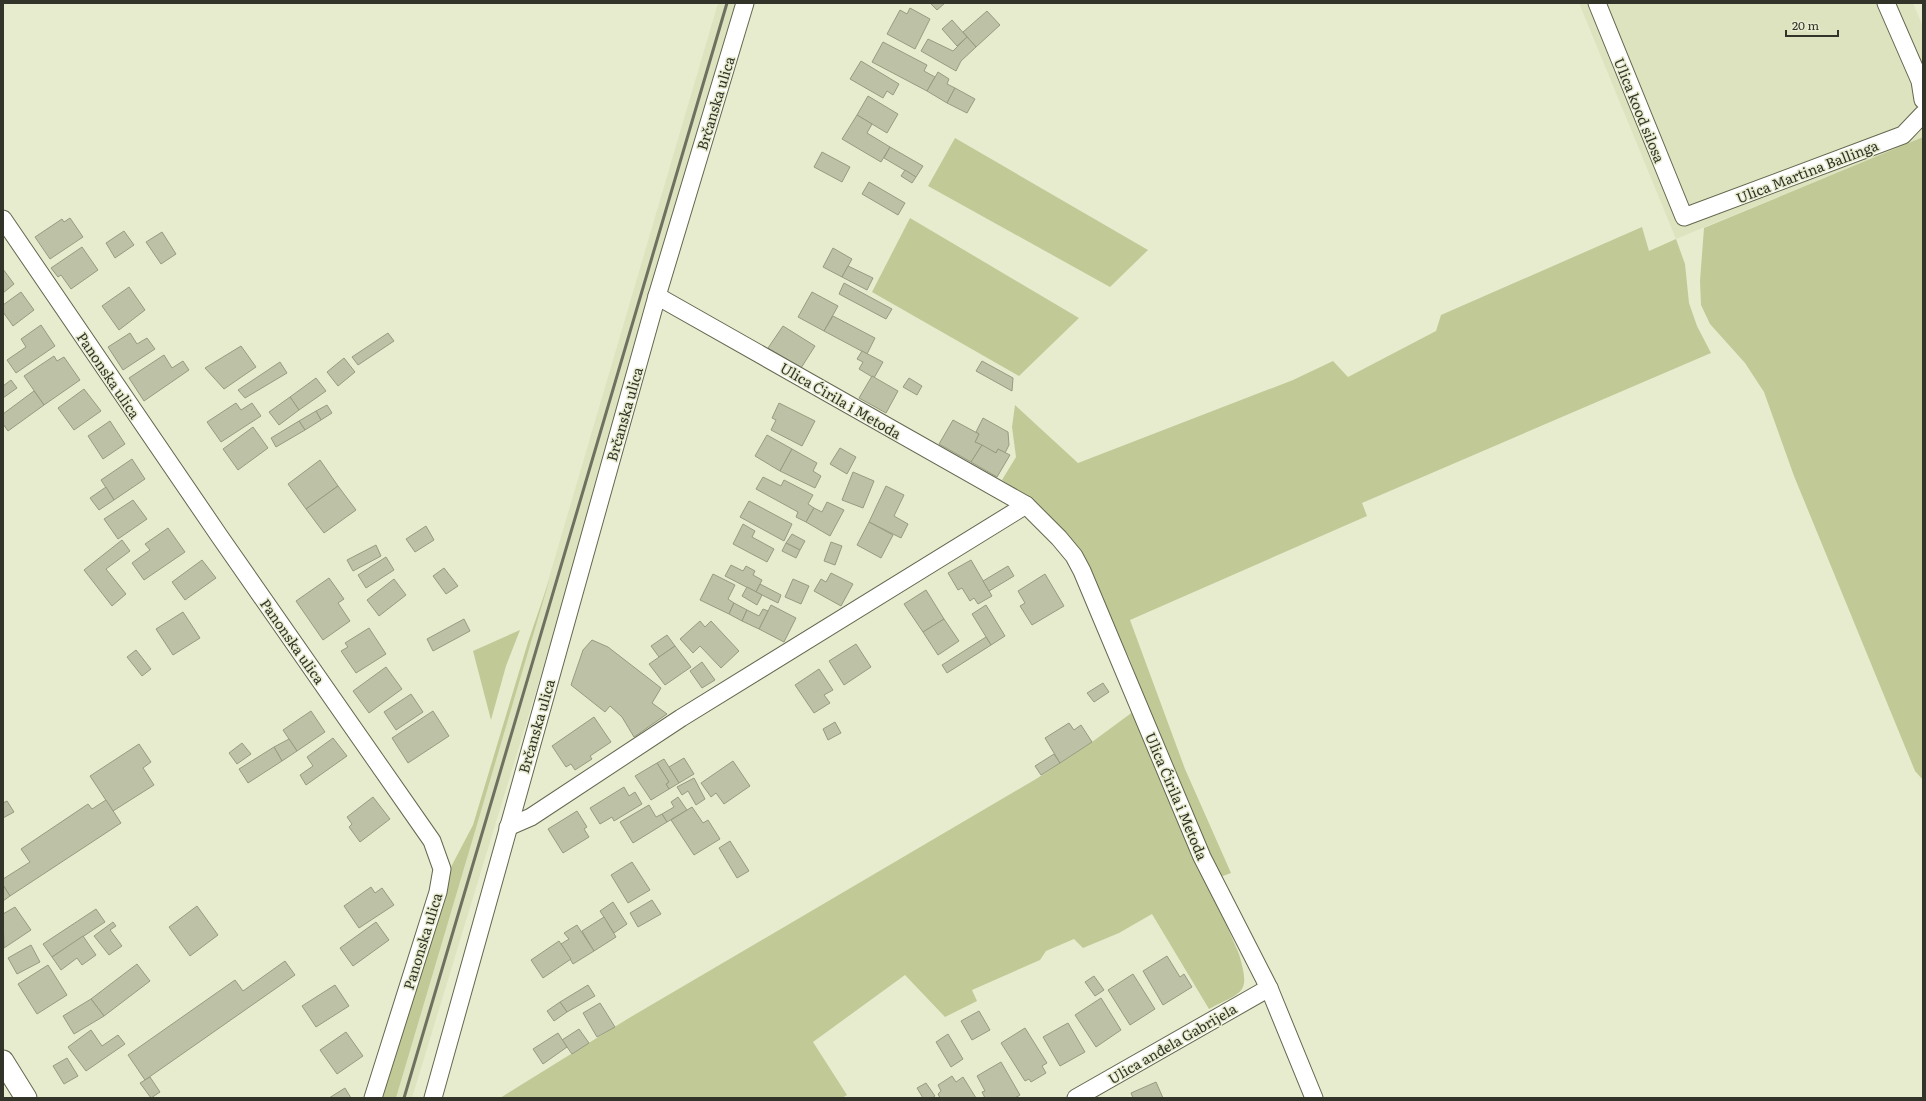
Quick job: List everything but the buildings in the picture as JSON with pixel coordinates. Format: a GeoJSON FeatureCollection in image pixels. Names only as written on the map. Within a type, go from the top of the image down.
{"type":"FeatureCollection","features":[{"type":"Feature","properties":{"kind":"main road"},"geometry":{"type":"LineString","coordinates":[[3,1061],[26,1098]]}},
{"type":"Feature","properties":{"kind":"street","name":"Brčanska ulica"},"geometry":{"type":"LineString","coordinates":[[433,1098],[657,296],[744,3]]}},
{"type":"Feature","properties":{"kind":"street","name":"Ulica kood silosa"},"geometry":{"type":"LineString","coordinates":[[1597,3],[1684,217]]}},
{"type":"Feature","properties":{"kind":"street"},"geometry":{"type":"LineString","coordinates":[[1886,3],[1920,81],[1923,100]]}},
{"type":"Feature","properties":{"kind":"street","name":"Ulica Martina Ballinga"},"geometry":{"type":"LineString","coordinates":[[1684,217],[1903,135],[1923,114]]}},
{"type":"Feature","properties":{"kind":"street","name":"Panonska ulica"},"geometry":{"type":"LineString","coordinates":[[3,219],[216,531],[432,841],[442,869],[438,892],[373,1098]]}},
{"type":"Feature","properties":{"kind":"street","name":"Ulica Ćirila i Metoda"},"geometry":{"type":"LineString","coordinates":[[657,296],[1026,505],[1059,538],[1074,556],[1082,570],[1202,857],[1269,988],[1314,1098]]}},
{"type":"Feature","properties":{"kind":"street"},"geometry":{"type":"LineString","coordinates":[[508,827],[531,817],[681,718],[1026,505]]}},
{"type":"Feature","properties":{"kind":"street","name":"Ulica anđela Gabrijela"},"geometry":{"type":"LineString","coordinates":[[1076,1098],[1269,988]]}},
{"type":"Feature","properties":{"kind":"shaded area"},"geometry":{"type":"Polygon","coordinates":[[[718,3],[737,3],[557,622],[412,1098],[396,1098],[718,3]]]}},
{"type":"Feature","properties":{"kind":"shaded area"},"geometry":{"type":"Polygon","coordinates":[[[1579,3],[1913,3],[1923,27],[1923,137],[1676,239],[1579,3]]]}},
{"type":"Feature","properties":{"kind":"shaded area"},"geometry":{"type":"Polygon","coordinates":[[[1923,137],[1923,780],[1915,771],[1794,476],[1764,392],[1745,363],[1710,324],[1701,305],[1700,281],[1704,228],[1923,137]]]}},
{"type":"Feature","properties":{"kind":"shaded area"},"geometry":{"type":"Polygon","coordinates":[[[955,138],[1148,250],[1110,287],[928,186],[955,138]]]}},
{"type":"Feature","properties":{"kind":"shaded area"},"geometry":{"type":"Polygon","coordinates":[[[910,218],[1079,318],[1019,376],[872,292],[910,218]]]}},
{"type":"Feature","properties":{"kind":"shaded area"},"geometry":{"type":"Polygon","coordinates":[[[1642,227],[1649,251],[1676,239],[1685,264],[1689,303],[1697,326],[1711,353],[1362,503],[1367,516],[1130,620],[1185,769],[1231,873],[1220,877],[1155,727],[1130,660],[1095,588],[1030,499],[1002,480],[1016,457],[1012,427],[1015,405],[1078,463],[1293,380],[1333,361],[1348,377],[1436,331],[1441,315],[1642,227]]]}},
{"type":"Feature","properties":{"kind":"shaded area"},"geometry":{"type":"Polygon","coordinates":[[[550,578],[396,1098],[379,1098],[452,865],[473,825],[528,642],[550,578]]]}},
{"type":"Feature","properties":{"kind":"shaded area"},"geometry":{"type":"Polygon","coordinates":[[[520,630],[506,666],[491,720],[473,651],[520,630]]]}},
{"type":"Feature","properties":{"kind":"shaded area"},"geometry":{"type":"Polygon","coordinates":[[[1134,711],[1239,954],[1243,967],[1244,985],[1237,994],[1230,999],[1209,1009],[1152,914],[1119,933],[1083,948],[1074,939],[1046,951],[1040,960],[972,990],[977,1001],[945,1017],[905,975],[813,1042],[847,1095],[842,1098],[500,1098],[629,1018],[1036,779],[1092,742],[1134,711]]]}},
{"type":"Feature","properties":{"kind":"railway"},"geometry":{"type":"LineString","coordinates":[[404,1098],[727,3]]}}]}
